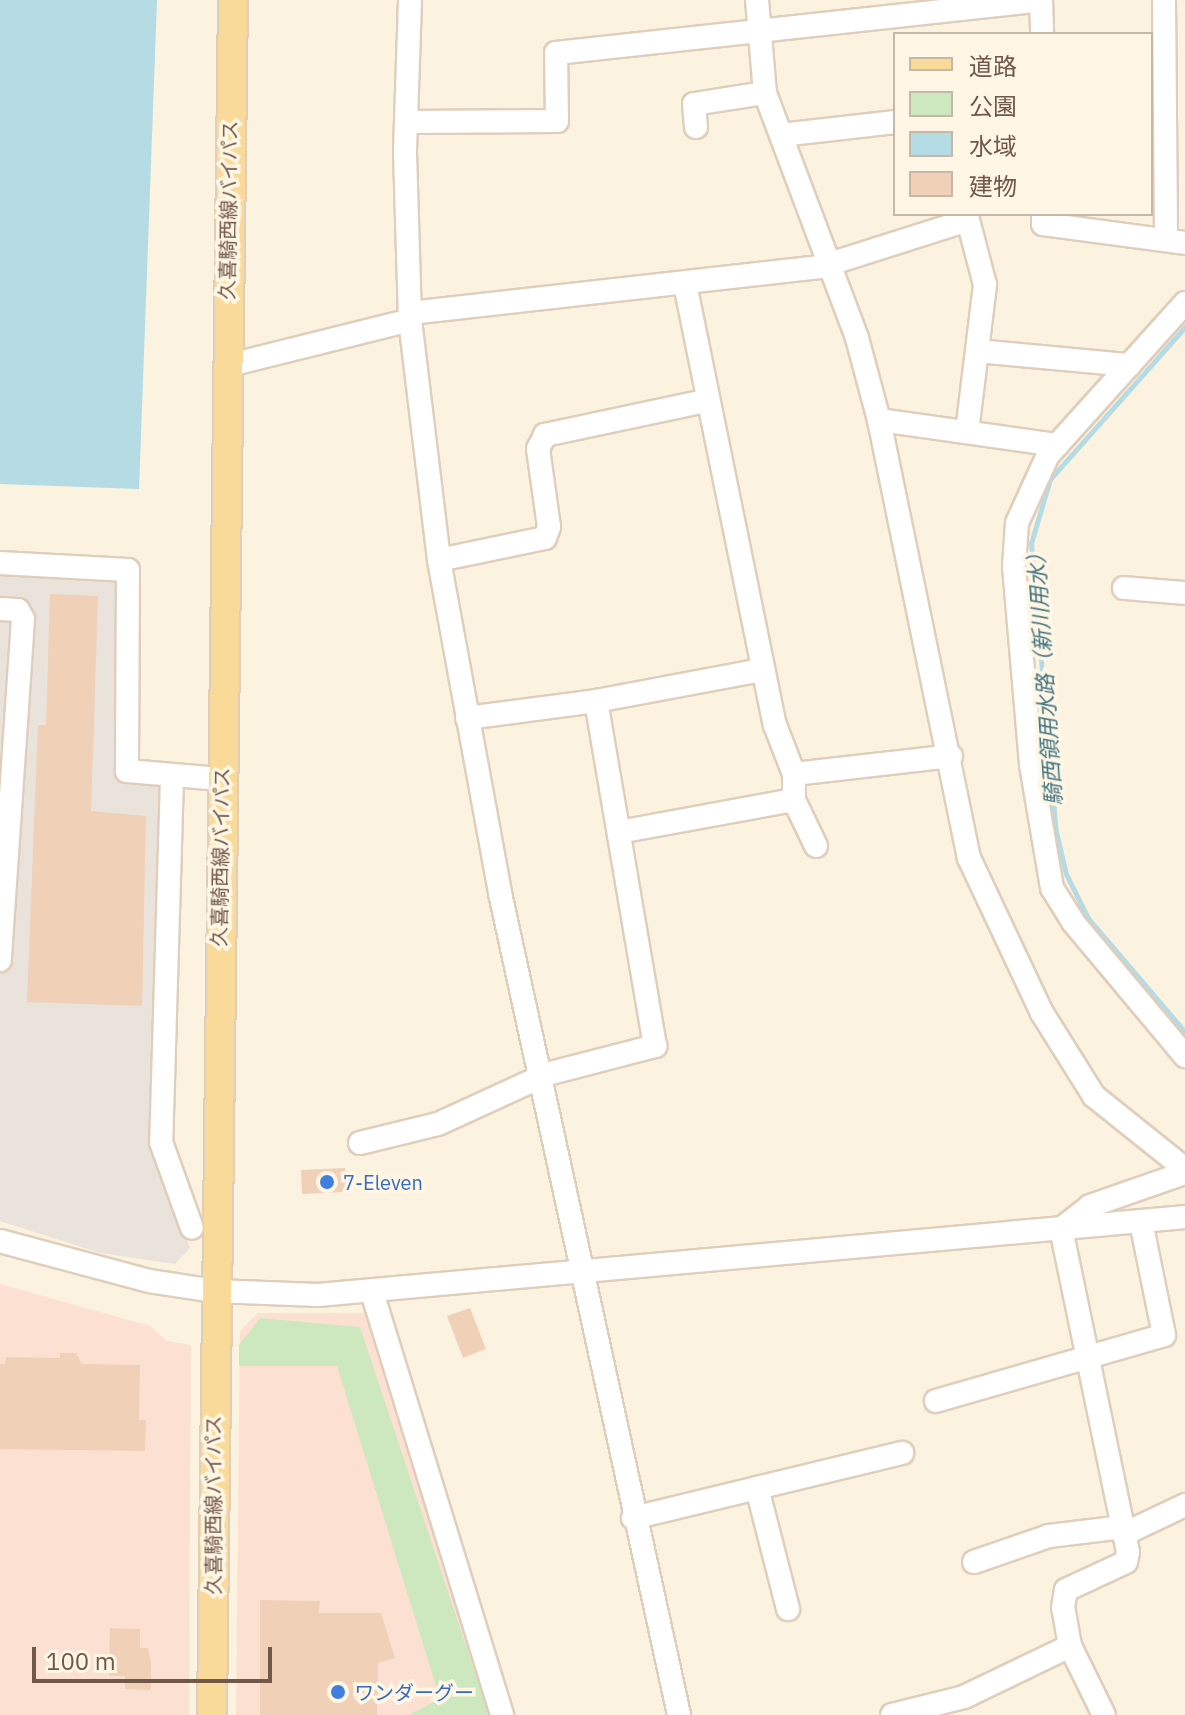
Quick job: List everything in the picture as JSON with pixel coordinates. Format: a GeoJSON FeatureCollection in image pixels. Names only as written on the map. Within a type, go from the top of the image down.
{"type":"FeatureCollection","features":[{"type":"Feature","properties":{"kind":"main road","name":"久喜騎西線バイパス"},"geometry":{"type":"LineString","coordinates":[[212,1715],[226,366],[233,0]]}},
{"type":"Feature","properties":{"kind":"street"},"geometry":{"type":"LineString","coordinates":[[410,0],[406,122],[410,316],[439,560],[538,1078],[679,1715]]}},
{"type":"Feature","properties":{"kind":"street"},"geometry":{"type":"LineString","coordinates":[[757,0],[765,93],[830,264],[879,420],[951,756],[969,858],[1042,1013],[1094,1096],[1183,1164],[1090,1206],[1061,1229]]}},
{"type":"Feature","properties":{"kind":"street"},"geometry":{"type":"LineString","coordinates":[[406,122],[557,121],[556,53],[1043,0],[1042,32]]}},
{"type":"Feature","properties":{"kind":"street"},"geometry":{"type":"LineString","coordinates":[[1043,216],[1043,224],[1175,242],[1164,0]]}},
{"type":"Feature","properties":{"kind":"street"},"geometry":{"type":"LineString","coordinates":[[696,127],[694,104],[765,93]]}},
{"type":"Feature","properties":{"kind":"street"},"geometry":{"type":"LineString","coordinates":[[781,135],[893,122]]}},
{"type":"Feature","properties":{"kind":"street"},"geometry":{"type":"LineString","coordinates":[[226,366],[410,316],[830,264],[968,220],[985,285],[967,431]]}},
{"type":"Feature","properties":{"kind":"street"},"geometry":{"type":"LineString","coordinates":[[685,284],[705,401],[762,670],[794,774],[794,800],[816,846]]}},
{"type":"Feature","properties":{"kind":"street"},"geometry":{"type":"LineString","coordinates":[[1185,303],[1057,445],[1036,474],[1014,541],[1031,765],[1044,862],[1052,888],[1073,922],[1185,1056]]}},
{"type":"Feature","properties":{"kind":"street"},"geometry":{"type":"LineString","coordinates":[[977,351],[1129,365]]}},
{"type":"Feature","properties":{"kind":"street"},"geometry":{"type":"LineString","coordinates":[[439,560],[545,538],[549,527],[538,449],[545,435],[705,401]]}},
{"type":"Feature","properties":{"kind":"street"},"geometry":{"type":"LineString","coordinates":[[879,420],[1057,445]]}},
{"type":"Feature","properties":{"kind":"street"},"geometry":{"type":"LineString","coordinates":[[0,563],[128,570],[125,763],[135,775],[221,779]]}},
{"type":"Feature","properties":{"kind":"street"},"geometry":{"type":"LineString","coordinates":[[1124,588],[1185,593]]}},
{"type":"Feature","properties":{"kind":"street"},"geometry":{"type":"LineString","coordinates":[[0,609],[18,610],[23,619],[0,960]]}},
{"type":"Feature","properties":{"kind":"street"},"geometry":{"type":"LineString","coordinates":[[467,718],[596,701],[762,670]]}},
{"type":"Feature","properties":{"kind":"street"},"geometry":{"type":"LineString","coordinates":[[360,1143],[438,1124],[538,1078],[655,1046],[596,701]]}},
{"type":"Feature","properties":{"kind":"street"},"geometry":{"type":"LineString","coordinates":[[794,774],[951,756]]}},
{"type":"Feature","properties":{"kind":"street"},"geometry":{"type":"LineString","coordinates":[[172,778],[161,1142],[192,1228]]}},
{"type":"Feature","properties":{"kind":"street"},"geometry":{"type":"LineString","coordinates":[[619,832],[794,800]]}},
{"type":"Feature","properties":{"kind":"street"},"geometry":{"type":"LineString","coordinates":[[0,1241],[90,1268],[215,1291],[372,1292],[1185,1217]]}},
{"type":"Feature","properties":{"kind":"street"},"geometry":{"type":"LineString","coordinates":[[936,1401],[1087,1354],[1164,1335],[1141,1222]]}},
{"type":"Feature","properties":{"kind":"street"},"geometry":{"type":"LineString","coordinates":[[1061,1229],[1124,1531],[1126,1562],[1066,1590],[1063,1608],[1070,1646],[1104,1715]]}},
{"type":"Feature","properties":{"kind":"street"},"geometry":{"type":"LineString","coordinates":[[372,1292],[502,1715]]}},
{"type":"Feature","properties":{"kind":"street"},"geometry":{"type":"LineString","coordinates":[[633,1518],[902,1453]]}},
{"type":"Feature","properties":{"kind":"street"},"geometry":{"type":"LineString","coordinates":[[757,1488],[788,1609]]}},
{"type":"Feature","properties":{"kind":"street"},"geometry":{"type":"LineString","coordinates":[[974,1562],[1049,1536],[1124,1531],[1185,1505]]}},
{"type":"Feature","properties":{"kind":"street"},"geometry":{"type":"LineString","coordinates":[[892,1715],[964,1697],[1070,1646]]}},
{"type":"Feature","properties":{"kind":"shaded area"},"geometry":{"type":"Polygon","coordinates":[[[0,571],[123,580],[119,780],[159,782],[166,787],[170,1190],[190,1248],[175,1264],[100,1253],[0,1221],[0,571]]]}},
{"type":"Feature","properties":{"kind":"shaded area"},"geometry":{"type":"Polygon","coordinates":[[[0,1284],[150,1326],[167,1341],[191,1345],[189,1715],[0,1715],[0,1284]]]}},
{"type":"Feature","properties":{"kind":"shaded area"},"geometry":{"type":"Polygon","coordinates":[[[258,1313],[370,1313],[496,1715],[236,1715],[240,1331],[258,1313]]]}},
{"type":"Feature","properties":{"kind":"green space"},"geometry":{"type":"Polygon","coordinates":[[[260,1318],[360,1327],[489,1715],[408,1715],[440,1699],[337,1366],[239,1366],[239,1345],[260,1318]]]}},
{"type":"Feature","properties":{"kind":"water"},"geometry":{"type":"Polygon","coordinates":[[[0,0],[157,0],[139,489],[0,484],[0,0]]]}},
{"type":"Feature","properties":{"kind":"building"},"geometry":{"type":"Polygon","coordinates":[[[50,594],[98,596],[91,811],[146,816],[142,1006],[27,1002],[38,725],[46,725],[50,594]]]}},
{"type":"Feature","properties":{"kind":"building"},"geometry":{"type":"Polygon","coordinates":[[[345,1168],[347,1192],[302,1194],[301,1170],[345,1168]]]}},
{"type":"Feature","properties":{"kind":"building"},"geometry":{"type":"Polygon","coordinates":[[[470,1308],[486,1349],[463,1358],[447,1316],[470,1308]]]}},
{"type":"Feature","properties":{"kind":"building"},"geometry":{"type":"Polygon","coordinates":[[[60,1353],[76,1353],[82,1364],[140,1365],[139,1420],[146,1420],[145,1451],[0,1449],[0,1364],[5,1364],[6,1357],[60,1358],[60,1353]]]}},
{"type":"Feature","properties":{"kind":"building"},"geometry":{"type":"Polygon","coordinates":[[[260,1600],[320,1601],[319,1613],[381,1613],[395,1658],[378,1663],[377,1715],[260,1715],[260,1600]]]}},
{"type":"Feature","properties":{"kind":"building"},"geometry":{"type":"Polygon","coordinates":[[[110,1628],[140,1629],[140,1648],[148,1648],[151,1663],[151,1690],[125,1689],[125,1676],[109,1676],[110,1628]]]}},
{"type":"Feature","properties":{"kind":"waterway","name":"騎西領用水路（新川用水）"},"geometry":{"type":"LineString","coordinates":[[1185,327],[1050,479],[1031,543],[1056,832],[1066,874],[1088,918],[1185,1032]]}},
{"type":"Feature","properties":{"kind":"place","name":"7-Eleven"},"geometry":{"type":"Point","coordinates":[327,1182]}},
{"type":"Feature","properties":{"kind":"place","name":"ワンダーグー"},"geometry":{"type":"Point","coordinates":[338,1692]}}]}
